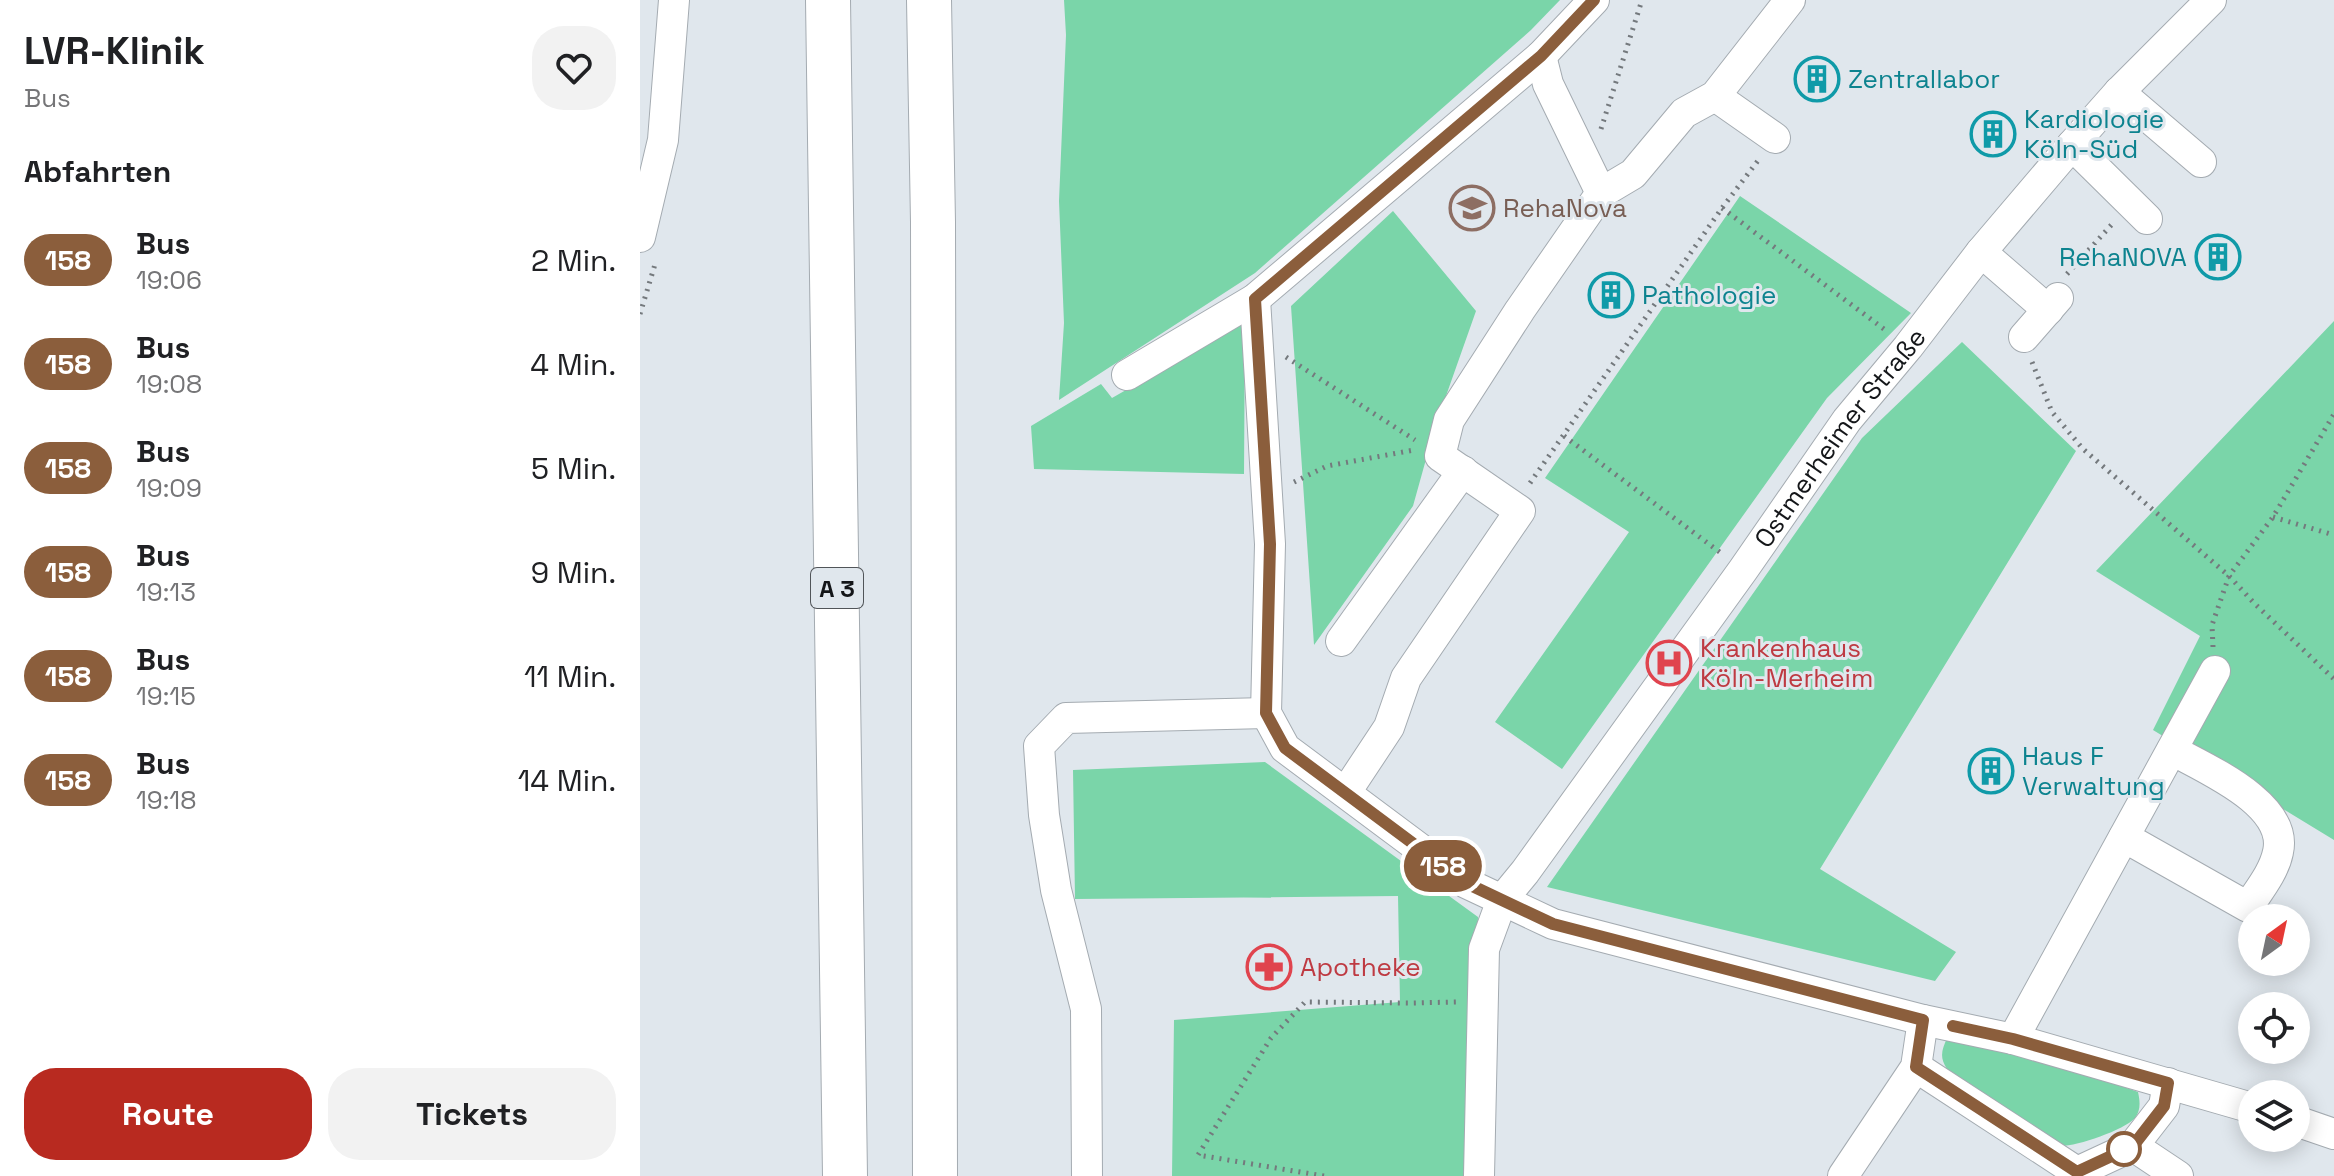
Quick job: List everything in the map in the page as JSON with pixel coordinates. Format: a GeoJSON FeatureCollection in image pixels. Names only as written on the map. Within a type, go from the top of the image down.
{"type":"FeatureCollection","features":[{"type":"Feature","properties":{"kind":"highway","name":"A 3"},"geometry":{"type":"LineString","coordinates":[[828,0],[845,1176]]}},
{"type":"Feature","properties":{"kind":"highway"},"geometry":{"type":"LineString","coordinates":[[929,0],[933,222],[935,1176]]}},
{"type":"Feature","properties":{"kind":"street"},"geometry":{"type":"LineString","coordinates":[[640,237],[674,0]]}},
{"type":"Feature","properties":{"kind":"street"},"geometry":{"type":"LineString","coordinates":[[1127,375],[1255,299],[1541,56],[1594,0]]}},
{"type":"Feature","properties":{"kind":"street"},"geometry":{"type":"LineString","coordinates":[[1346,792],[1389,727],[1406,678],[1520,511],[1440,456],[1449,420],[1601,193],[1633,174],[1684,113],[1715,96],[1790,0]]}},
{"type":"Feature","properties":{"kind":"street","name":"Ostmerheimer Straße"},"geometry":{"type":"LineString","coordinates":[[1479,1176],[1484,949],[1502,900],[1743,570],[1847,420],[1981,252],[2072,145],[2119,92],[2211,0]]}},
{"type":"Feature","properties":{"kind":"street"},"geometry":{"type":"LineString","coordinates":[[1541,56],[1548,84],[1601,193]]}},
{"type":"Feature","properties":{"kind":"street"},"geometry":{"type":"LineString","coordinates":[[2119,92],[2201,162]]}},
{"type":"Feature","properties":{"kind":"street"},"geometry":{"type":"LineString","coordinates":[[1715,96],[1775,138]]}},
{"type":"Feature","properties":{"kind":"street"},"geometry":{"type":"LineString","coordinates":[[2072,145],[2139,211]]}},
{"type":"Feature","properties":{"kind":"street"},"geometry":{"type":"LineString","coordinates":[[1981,252],[2053,304],[2024,337]]}},
{"type":"Feature","properties":{"kind":"street"},"geometry":{"type":"LineString","coordinates":[[1255,299],[1270,544],[1266,713],[1285,748],[1466,883],[1553,924],[1923,1020],[2013,1039],[2238,1104]]}},
{"type":"Feature","properties":{"kind":"street"},"geometry":{"type":"LineString","coordinates":[[1341,641],[1463,471]]}},
{"type":"Feature","properties":{"kind":"street"},"geometry":{"type":"LineString","coordinates":[[2013,1039],[2215,671]]}},
{"type":"Feature","properties":{"kind":"street"},"geometry":{"type":"LineString","coordinates":[[1087,1176],[1086,1009],[1056,890],[1044,815],[1039,746],[1066,718],[1266,713]]}},
{"type":"Feature","properties":{"kind":"street"},"geometry":{"type":"LineString","coordinates":[[2124,837],[2248,907],[2272,870],[2279,851],[2280,836],[2267,813],[2239,788],[2172,750]]}},
{"type":"Feature","properties":{"kind":"street"},"geometry":{"type":"LineString","coordinates":[[1843,1176],[1916,1067],[1923,1020]]}},
{"type":"Feature","properties":{"kind":"street"},"geometry":{"type":"LineString","coordinates":[[1916,1067],[2080,1174],[2133,1146],[2164,1106],[2168,1083]]}},
{"type":"Feature","properties":{"kind":"street"},"geometry":{"type":"LineString","coordinates":[[2133,1146],[2178,1176]]}},
{"type":"Feature","properties":{"kind":"path"},"geometry":{"type":"LineString","coordinates":[[1601,131],[1642,0]]}},
{"type":"Feature","properties":{"kind":"path"},"geometry":{"type":"LineString","coordinates":[[1506,501],[1525,490],[1722,208],[1775,138]]}},
{"type":"Feature","properties":{"kind":"path"},"geometry":{"type":"LineString","coordinates":[[1722,208],[1908,347]]}},
{"type":"Feature","properties":{"kind":"path"},"geometry":{"type":"LineString","coordinates":[[2053,304],[2051,292],[2139,211]]}},
{"type":"Feature","properties":{"kind":"path"},"geometry":{"type":"LineString","coordinates":[[2024,337],[2046,400],[2063,427],[2083,449],[2229,576],[2334,679]]}},
{"type":"Feature","properties":{"kind":"path"},"geometry":{"type":"LineString","coordinates":[[1257,339],[1427,448],[1327,466],[1267,493]]}},
{"type":"Feature","properties":{"kind":"path"},"geometry":{"type":"LineString","coordinates":[[2215,671],[2212,625],[2229,576],[2273,517],[2334,414]]}},
{"type":"Feature","properties":{"kind":"path"},"geometry":{"type":"LineString","coordinates":[[1564,436],[1743,570]]}},
{"type":"Feature","properties":{"kind":"path"},"geometry":{"type":"LineString","coordinates":[[2273,517],[2334,535]]}},
{"type":"Feature","properties":{"kind":"path"},"geometry":{"type":"LineString","coordinates":[[1324,1176],[1198,1155],[1271,1038],[1305,1002],[1484,1001]]}},
{"type":"Feature","properties":{"kind":"green space"},"geometry":{"type":"Polygon","coordinates":[[[1064,0],[1560,0],[1531,30],[1255,273],[1059,400],[1064,323],[1059,201],[1066,35],[1064,0]]]}},
{"type":"Feature","properties":{"kind":"green space"},"geometry":{"type":"Polygon","coordinates":[[[1740,196],[1911,313],[1827,398],[1562,769],[1495,722],[1629,532],[1545,478],[1740,196]]]}},
{"type":"Feature","properties":{"kind":"green space"},"geometry":{"type":"Polygon","coordinates":[[[1393,211],[1476,311],[1435,427],[1413,506],[1314,645],[1291,306],[1393,211]]]}},
{"type":"Feature","properties":{"kind":"green space"},"geometry":{"type":"Polygon","coordinates":[[[2334,321],[2334,840],[2153,730],[2200,636],[2096,571],[2334,321]]]}},
{"type":"Feature","properties":{"kind":"green space"},"geometry":{"type":"Polygon","coordinates":[[[1245,322],[1244,474],[1034,469],[1031,426],[1101,384],[1112,398],[1245,322]]]}},
{"type":"Feature","properties":{"kind":"green space"},"geometry":{"type":"Polygon","coordinates":[[[1962,342],[2076,451],[1820,869],[1956,952],[1935,981],[1547,887],[1862,438],[1962,342]]]}},
{"type":"Feature","properties":{"kind":"green space"},"geometry":{"type":"Polygon","coordinates":[[[1265,762],[1478,917],[1470,1176],[1172,1176],[1174,1020],[1400,1002],[1398,896],[1075,899],[1073,770],[1265,762]]]}},
{"type":"Feature","properties":{"kind":"green space"},"geometry":{"type":"Polygon","coordinates":[[[1947,1038],[2077,1070],[2138,1092],[2138,1112],[2129,1123],[2111,1132],[2061,1146],[1947,1069],[1942,1054],[1947,1038]]]}},
{"type":"Feature","properties":{"kind":"bus line","name":"158"},"geometry":{"type":"LineString","coordinates":[[1594,0],[1541,56],[1255,299],[1270,544],[1266,713],[1285,748],[1466,883],[1553,924],[1923,1020],[1916,1067],[2077,1172],[2133,1146],[2164,1106],[2168,1083],[2013,1039],[1953,1026]]}},
{"type":"Feature","properties":{"kind":"place","name":"Zentrallabor"},"geometry":{"type":"Point","coordinates":[1817,79]}},
{"type":"Feature","properties":{"kind":"place","name":"Kardiologie Köln-Süd"},"geometry":{"type":"Point","coordinates":[1993,134]}},
{"type":"Feature","properties":{"kind":"place","name":"RehaNova"},"geometry":{"type":"Point","coordinates":[1472,208]}},
{"type":"Feature","properties":{"kind":"place","name":"RehaNOVA"},"geometry":{"type":"Point","coordinates":[2218,257]}},
{"type":"Feature","properties":{"kind":"place","name":"Pathologie"},"geometry":{"type":"Point","coordinates":[1611,295]}},
{"type":"Feature","properties":{"kind":"place","name":"Krankenhaus Köln-Merheim"},"geometry":{"type":"Point","coordinates":[1669,663]}},
{"type":"Feature","properties":{"kind":"place","name":"Haus F Verwaltung"},"geometry":{"type":"Point","coordinates":[1991,771]}},
{"type":"Feature","properties":{"kind":"place","name":"Apotheke"},"geometry":{"type":"Point","coordinates":[1269,967]}}]}
